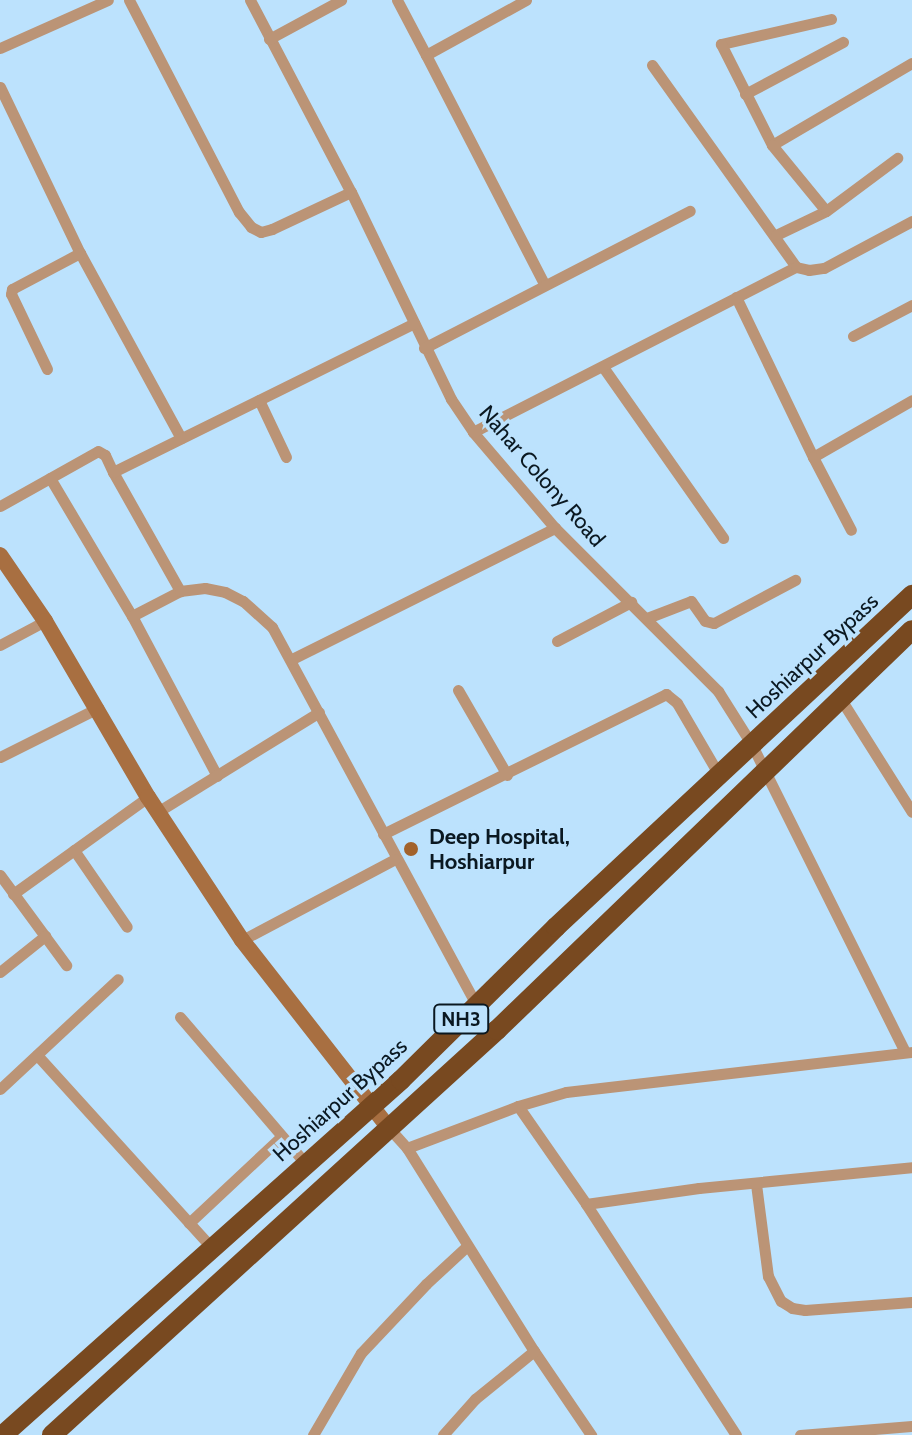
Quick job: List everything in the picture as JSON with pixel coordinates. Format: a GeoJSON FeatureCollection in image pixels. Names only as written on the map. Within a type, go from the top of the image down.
{"type":"FeatureCollection","features":[{"type":"Feature","properties":{"kind":"highway","name":"Hoshiarpur Bypass"},"geometry":{"type":"LineString","coordinates":[[3,1435],[371,1107],[912,595]]}},
{"type":"Feature","properties":{"kind":"highway","name":"NH3"},"geometry":{"type":"LineString","coordinates":[[52,1435],[497,1030],[842,701],[912,630]]}},
{"type":"Feature","properties":{"kind":"street"},"geometry":{"type":"LineString","coordinates":[[0,48],[108,0]]}},
{"type":"Feature","properties":{"kind":"street"},"geometry":{"type":"LineString","coordinates":[[129,0],[239,212],[251,227],[261,232],[272,229],[351,192]]}},
{"type":"Feature","properties":{"kind":"street","name":"Nahar Colony Road"},"geometry":{"type":"LineString","coordinates":[[250,0],[351,192],[424,348],[473,432],[555,528],[708,678],[752,745],[908,1052]]}},
{"type":"Feature","properties":{"kind":"street"},"geometry":{"type":"LineString","coordinates":[[269,39],[341,0]]}},
{"type":"Feature","properties":{"kind":"street"},"geometry":{"type":"LineString","coordinates":[[397,0],[544,284]]}},
{"type":"Feature","properties":{"kind":"street"},"geometry":{"type":"LineString","coordinates":[[426,55],[526,0]]}},
{"type":"Feature","properties":{"kind":"street"},"geometry":{"type":"LineString","coordinates":[[826,211],[772,145],[721,44],[730,39],[831,19]]}},
{"type":"Feature","properties":{"kind":"street"},"geometry":{"type":"LineString","coordinates":[[745,94],[843,42]]}},
{"type":"Feature","properties":{"kind":"street"},"geometry":{"type":"LineString","coordinates":[[772,145],[912,63]]}},
{"type":"Feature","properties":{"kind":"street"},"geometry":{"type":"LineString","coordinates":[[652,65],[796,267]]}},
{"type":"Feature","properties":{"kind":"street"},"geometry":{"type":"LineString","coordinates":[[0,87],[80,253],[181,438]]}},
{"type":"Feature","properties":{"kind":"street"},"geometry":{"type":"LineString","coordinates":[[776,235],[826,211],[897,158]]}},
{"type":"Feature","properties":{"kind":"street"},"geometry":{"type":"LineString","coordinates":[[424,348],[690,211]]}},
{"type":"Feature","properties":{"kind":"street"},"geometry":{"type":"LineString","coordinates":[[473,432],[796,267],[809,270],[824,268],[912,221]]}},
{"type":"Feature","properties":{"kind":"street"},"geometry":{"type":"LineString","coordinates":[[47,369],[11,294],[12,289],[80,253]]}},
{"type":"Feature","properties":{"kind":"street"},"geometry":{"type":"LineString","coordinates":[[736,297],[851,530]]}},
{"type":"Feature","properties":{"kind":"street"},"geometry":{"type":"LineString","coordinates":[[853,336],[912,305]]}},
{"type":"Feature","properties":{"kind":"street"},"geometry":{"type":"LineString","coordinates":[[113,472],[414,323]]}},
{"type":"Feature","properties":{"kind":"street"},"geometry":{"type":"LineString","coordinates":[[603,367],[723,538]]}},
{"type":"Feature","properties":{"kind":"street"},"geometry":{"type":"LineString","coordinates":[[259,400],[286,457]]}},
{"type":"Feature","properties":{"kind":"street"},"geometry":{"type":"LineString","coordinates":[[813,457],[912,400]]}},
{"type":"Feature","properties":{"kind":"street"},"geometry":{"type":"LineString","coordinates":[[0,506],[98,451],[105,455],[180,591]]}},
{"type":"Feature","properties":{"kind":"street"},"geometry":{"type":"LineString","coordinates":[[50,478],[132,616],[217,776]]}},
{"type":"Feature","properties":{"kind":"street"},"geometry":{"type":"LineString","coordinates":[[292,659],[555,528]]}},
{"type":"Feature","properties":{"kind":"street"},"geometry":{"type":"LineString","coordinates":[[0,555],[45,621],[148,797],[242,940],[371,1107],[407,1148],[534,1351],[591,1435]]}},
{"type":"Feature","properties":{"kind":"street"},"geometry":{"type":"LineString","coordinates":[[647,618],[691,601],[705,621],[714,623],[795,580]]}},
{"type":"Feature","properties":{"kind":"street"},"geometry":{"type":"LineString","coordinates":[[132,616],[180,591],[205,588],[225,592],[243,601],[272,627],[292,659],[395,859],[476,1005]]}},
{"type":"Feature","properties":{"kind":"street"},"geometry":{"type":"LineString","coordinates":[[557,641],[631,602]]}},
{"type":"Feature","properties":{"kind":"street"},"geometry":{"type":"LineString","coordinates":[[0,645],[45,621]]}},
{"type":"Feature","properties":{"kind":"street"},"geometry":{"type":"LineString","coordinates":[[458,690],[507,775]]}},
{"type":"Feature","properties":{"kind":"street"},"geometry":{"type":"LineString","coordinates":[[383,834],[666,694],[677,703],[719,775]]}},
{"type":"Feature","properties":{"kind":"street"},"geometry":{"type":"LineString","coordinates":[[842,701],[912,812]]}},
{"type":"Feature","properties":{"kind":"street"},"geometry":{"type":"LineString","coordinates":[[0,757],[98,708]]}},
{"type":"Feature","properties":{"kind":"street"},"geometry":{"type":"LineString","coordinates":[[159,811],[319,712]]}},
{"type":"Feature","properties":{"kind":"street"},"geometry":{"type":"LineString","coordinates":[[13,894],[148,797]]}},
{"type":"Feature","properties":{"kind":"street"},"geometry":{"type":"LineString","coordinates":[[74,850],[127,927]]}},
{"type":"Feature","properties":{"kind":"street"},"geometry":{"type":"LineString","coordinates":[[242,940],[395,859]]}},
{"type":"Feature","properties":{"kind":"street"},"geometry":{"type":"LineString","coordinates":[[0,875],[66,965]]}},
{"type":"Feature","properties":{"kind":"street"},"geometry":{"type":"LineString","coordinates":[[0,972],[45,936]]}},
{"type":"Feature","properties":{"kind":"street"},"geometry":{"type":"LineString","coordinates":[[0,1089],[118,979]]}},
{"type":"Feature","properties":{"kind":"street"},"geometry":{"type":"LineString","coordinates":[[180,1017],[306,1164]]}},
{"type":"Feature","properties":{"kind":"street"},"geometry":{"type":"LineString","coordinates":[[407,1148],[518,1106],[597,1087],[908,1052]]}},
{"type":"Feature","properties":{"kind":"street"},"geometry":{"type":"LineString","coordinates":[[37,1055],[212,1248]]}},
{"type":"Feature","properties":{"kind":"street"},"geometry":{"type":"LineString","coordinates":[[518,1106],[586,1204],[736,1435]]}},
{"type":"Feature","properties":{"kind":"street"},"geometry":{"type":"LineString","coordinates":[[189,1223],[282,1136]]}},
{"type":"Feature","properties":{"kind":"street"},"geometry":{"type":"LineString","coordinates":[[586,1204],[699,1188],[912,1167]]}},
{"type":"Feature","properties":{"kind":"street"},"geometry":{"type":"LineString","coordinates":[[756,1184],[768,1276],[781,1301],[805,1310],[912,1302]]}},
{"type":"Feature","properties":{"kind":"street"},"geometry":{"type":"LineString","coordinates":[[313,1435],[361,1353],[417,1293],[467,1246]]}},
{"type":"Feature","properties":{"kind":"street"},"geometry":{"type":"LineString","coordinates":[[443,1435],[475,1399],[534,1351]]}},
{"type":"Feature","properties":{"kind":"street"},"geometry":{"type":"LineString","coordinates":[[800,1435],[912,1426]]}},
{"type":"Feature","properties":{"kind":"place","name":"Deep Hospital, Hoshiarpur"},"geometry":{"type":"Point","coordinates":[411,849]}}]}
